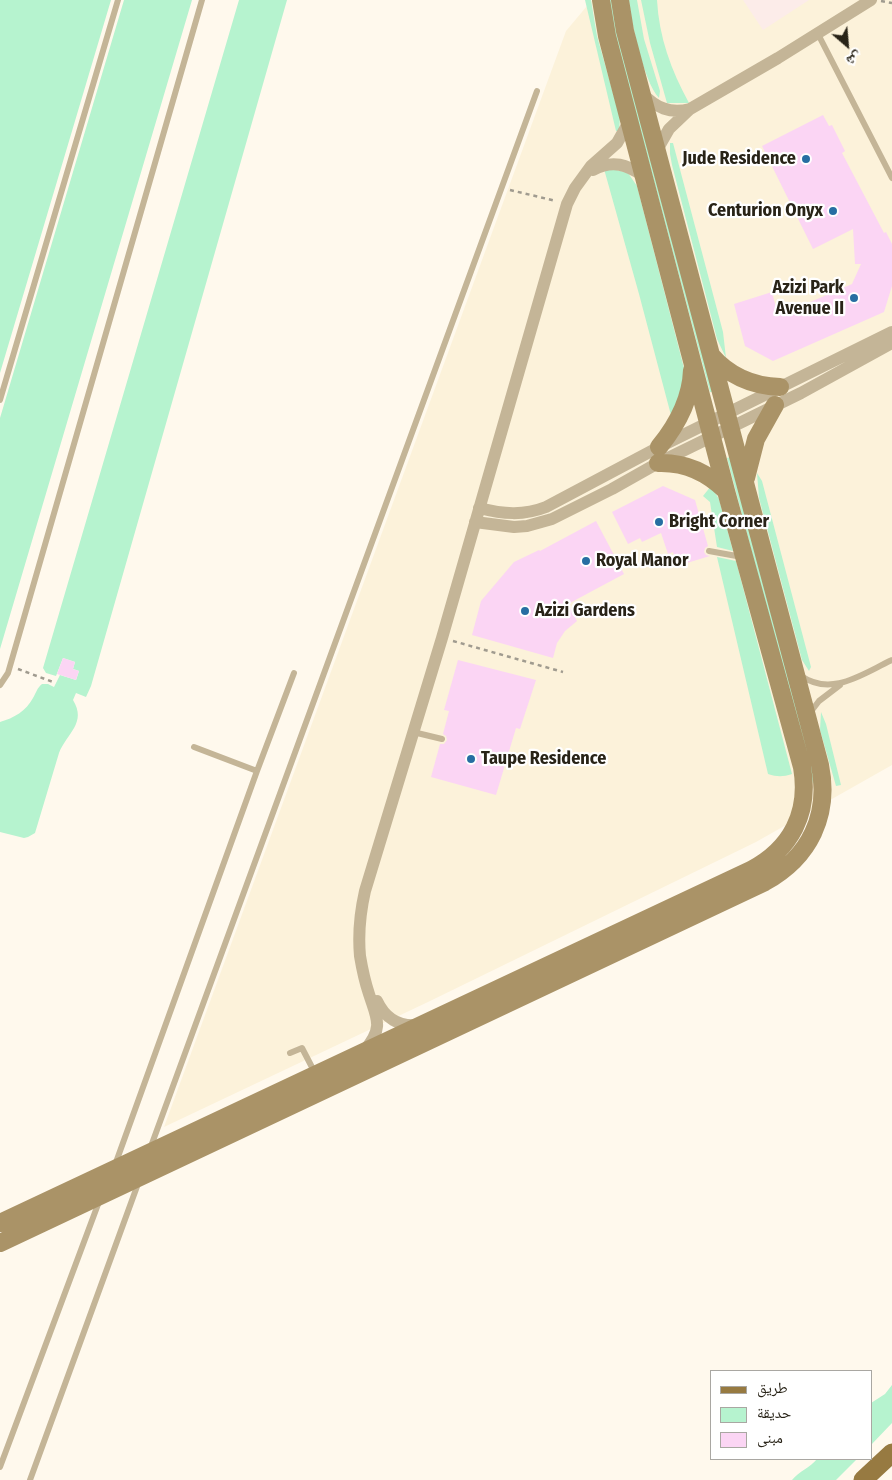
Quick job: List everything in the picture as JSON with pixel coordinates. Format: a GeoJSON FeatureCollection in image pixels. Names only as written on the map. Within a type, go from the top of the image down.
{"type":"FeatureCollection","features":[{"type":"Feature","properties":{"kind":"main road"},"geometry":{"type":"LineString","coordinates":[[864,1480],[892,1453]]}},
{"type":"Feature","properties":{"kind":"street"},"geometry":{"type":"LineString","coordinates":[[0,1223],[760,865],[777,852],[791,835],[800,816],[802,806],[804,786],[802,767],[726,492],[607,36],[601,0]]}},
{"type":"Feature","properties":{"kind":"street"},"geometry":{"type":"LineString","coordinates":[[0,1243],[775,877],[793,862],[813,833],[822,800],[822,776],[624,31],[620,0]]}},
{"type":"Feature","properties":{"kind":"street"},"geometry":{"type":"LineString","coordinates":[[656,150],[669,129],[690,109],[818,34],[871,0]]}},
{"type":"Feature","properties":{"kind":"street"},"geometry":{"type":"LineString","coordinates":[[641,93],[650,102],[662,109],[676,112],[690,109]]}},
{"type":"Feature","properties":{"kind":"street"},"geometry":{"type":"LineString","coordinates":[[363,1052],[374,1038],[377,1016],[361,958],[362,904],[442,638],[567,204],[575,188],[591,166],[617,143],[630,120]]}},
{"type":"Feature","properties":{"kind":"street"},"geometry":{"type":"LineString","coordinates":[[586,173],[600,166],[612,163],[631,167],[644,176]]}},
{"type":"Feature","properties":{"kind":"street"},"geometry":{"type":"LineString","coordinates":[[479,508],[502,514],[536,511],[658,455],[728,420],[780,387],[892,332]]}},
{"type":"Feature","properties":{"kind":"street"},"geometry":{"type":"LineString","coordinates":[[728,420],[775,406],[892,343]]}},
{"type":"Feature","properties":{"kind":"street"},"geometry":{"type":"LineString","coordinates":[[711,355],[724,368],[740,379],[759,385],[780,387]]}},
{"type":"Feature","properties":{"kind":"street"},"geometry":{"type":"LineString","coordinates":[[475,522],[514,527],[534,525],[552,520],[612,489],[658,455],[682,411],[690,387],[692,362]]}},
{"type":"Feature","properties":{"kind":"street"},"geometry":{"type":"LineString","coordinates":[[745,484],[751,451],[775,406]]}},
{"type":"Feature","properties":{"kind":"street"},"geometry":{"type":"LineString","coordinates":[[658,455],[678,464],[696,469],[712,479],[726,492]]}},
{"type":"Feature","properties":{"kind":"street"},"geometry":{"type":"LineString","coordinates":[[802,806],[820,812]]}},
{"type":"Feature","properties":{"kind":"street"},"geometry":{"type":"LineString","coordinates":[[529,974],[536,990]]}},
{"type":"Feature","properties":{"kind":"street"},"geometry":{"type":"LineString","coordinates":[[367,984],[380,1008],[389,1018],[400,1024],[420,1025]]}},
{"type":"Feature","properties":{"kind":"lane"},"geometry":{"type":"LineString","coordinates":[[0,400],[118,0]]}},
{"type":"Feature","properties":{"kind":"lane"},"geometry":{"type":"LineString","coordinates":[[0,685],[6,678],[10,666],[202,0]]}},
{"type":"Feature","properties":{"kind":"lane"},"geometry":{"type":"LineString","coordinates":[[818,34],[892,178]]}},
{"type":"Feature","properties":{"kind":"lane"},"geometry":{"type":"LineString","coordinates":[[148,1154],[537,91]]}},
{"type":"Feature","properties":{"kind":"lane"},"geometry":{"type":"LineString","coordinates":[[709,551],[744,558]]}},
{"type":"Feature","properties":{"kind":"lane"},"geometry":{"type":"LineString","coordinates":[[807,718],[819,701],[840,684],[892,660]]}},
{"type":"Feature","properties":{"kind":"lane"},"geometry":{"type":"LineString","coordinates":[[794,670],[805,679],[819,684],[840,684]]}},
{"type":"Feature","properties":{"kind":"lane"},"geometry":{"type":"LineString","coordinates":[[114,1170],[256,771],[294,673]]}},
{"type":"Feature","properties":{"kind":"lane"},"geometry":{"type":"LineString","coordinates":[[413,732],[442,739]]}},
{"type":"Feature","properties":{"kind":"lane"},"geometry":{"type":"LineString","coordinates":[[194,747],[256,771]]}},
{"type":"Feature","properties":{"kind":"lane"},"geometry":{"type":"LineString","coordinates":[[290,1053],[302,1048],[316,1075]]}},
{"type":"Feature","properties":{"kind":"lane"},"geometry":{"type":"LineString","coordinates":[[30,1480],[140,1177]]}},
{"type":"Feature","properties":{"kind":"lane"},"geometry":{"type":"LineString","coordinates":[[0,1467],[101,1195]]}},
{"type":"Feature","properties":{"kind":"path"},"geometry":{"type":"LineString","coordinates":[[880,0],[892,3]]}},
{"type":"Feature","properties":{"kind":"path"},"geometry":{"type":"LineString","coordinates":[[501,188],[567,204]]}},
{"type":"Feature","properties":{"kind":"path"},"geometry":{"type":"LineString","coordinates":[[442,638],[563,672]]}},
{"type":"Feature","properties":{"kind":"path"},"geometry":{"type":"LineString","coordinates":[[10,666],[53,682]]}},
{"type":"Feature","properties":{"kind":"shaded area"},"geometry":{"type":"Polygon","coordinates":[[[592,0],[892,0],[892,765],[756,842],[428,1002],[164,1127],[566,31],[592,0]]]}},
{"type":"Feature","properties":{"kind":"shaded area"},"geometry":{"type":"Polygon","coordinates":[[[743,0],[809,0],[763,30],[743,0]]]}},
{"type":"Feature","properties":{"kind":"green space"},"geometry":{"type":"Polygon","coordinates":[[[0,0],[111,0],[0,373],[0,0]]]}},
{"type":"Feature","properties":{"kind":"green space"},"geometry":{"type":"Polygon","coordinates":[[[124,0],[192,0],[0,649],[0,418],[124,0]]]}},
{"type":"Feature","properties":{"kind":"green space"},"geometry":{"type":"Polygon","coordinates":[[[239,0],[287,0],[91,686],[86,697],[76,693],[73,700],[77,708],[77,722],[59,753],[35,833],[24,838],[0,832],[0,722],[15,716],[23,710],[30,703],[42,684],[54,687],[60,675],[76,680],[79,671],[73,669],[75,662],[63,658],[56,676],[46,673],[43,668],[239,0]]]}},
{"type":"Feature","properties":{"kind":"green space"},"geometry":{"type":"Polygon","coordinates":[[[585,0],[591,0],[597,36],[620,118],[619,131],[616,131],[585,0]]]}},
{"type":"Feature","properties":{"kind":"green space"},"geometry":{"type":"Polygon","coordinates":[[[609,0],[614,0],[713,392],[710,392],[614,31],[609,0]]]}},
{"type":"Feature","properties":{"kind":"green space"},"geometry":{"type":"Polygon","coordinates":[[[629,0],[637,0],[644,39],[660,91],[659,98],[653,90],[643,66],[632,22],[629,0]]]}},
{"type":"Feature","properties":{"kind":"green space"},"geometry":{"type":"Polygon","coordinates":[[[641,0],[657,0],[660,27],[667,53],[689,103],[667,103],[650,43],[641,0]]]}},
{"type":"Feature","properties":{"kind":"green space"},"geometry":{"type":"Polygon","coordinates":[[[670,143],[673,143],[723,332],[726,358],[717,339],[672,165],[670,143]]]}},
{"type":"Feature","properties":{"kind":"green space"},"geometry":{"type":"Polygon","coordinates":[[[609,168],[628,173],[637,186],[685,372],[685,380],[672,419],[604,169],[609,168]]]}},
{"type":"Feature","properties":{"kind":"green space"},"geometry":{"type":"Polygon","coordinates":[[[730,457],[817,785],[813,783],[727,458],[730,457]]]}},
{"type":"Feature","properties":{"kind":"green space"},"geometry":{"type":"Polygon","coordinates":[[[757,473],[762,481],[811,667],[809,671],[802,660],[759,498],[757,473]]]}},
{"type":"Feature","properties":{"kind":"green space"},"geometry":{"type":"Polygon","coordinates":[[[711,486],[719,499],[733,551],[717,547],[710,502],[703,496],[711,486]]]}},
{"type":"Feature","properties":{"kind":"green space"},"geometry":{"type":"Polygon","coordinates":[[[717,557],[736,561],[792,774],[786,776],[768,774],[717,557]]]}},
{"type":"Feature","properties":{"kind":"green space"},"geometry":{"type":"Polygon","coordinates":[[[821,712],[826,724],[841,785],[836,786],[820,730],[821,712]]]}},
{"type":"Feature","properties":{"kind":"green space"},"geometry":{"type":"Polygon","coordinates":[[[892,1385],[892,1423],[872,1444],[872,1402],[885,1394],[892,1385]]]}},
{"type":"Feature","properties":{"kind":"green space"},"geometry":{"type":"Polygon","coordinates":[[[816,1460],[856,1460],[836,1480],[792,1480],[816,1460]]]}},
{"type":"Feature","properties":{"kind":"building"},"geometry":{"type":"Polygon","coordinates":[[[823,115],[829,126],[832,125],[845,151],[842,153],[884,233],[886,232],[892,244],[892,286],[884,312],[773,361],[745,346],[734,304],[772,292],[778,316],[852,284],[861,264],[855,264],[853,229],[813,249],[762,146],[823,115]]]}},
{"type":"Feature","properties":{"kind":"building","name":"Bright Corner"},"geometry":{"type":"Polygon","coordinates":[[[663,486],[695,500],[708,546],[704,552],[710,556],[677,566],[673,552],[668,554],[661,533],[642,542],[640,538],[628,544],[612,512],[663,486]]]}},
{"type":"Feature","properties":{"kind":"building","name":"Azizi Gardens"},"geometry":{"type":"Polygon","coordinates":[[[596,521],[624,574],[568,604],[577,621],[565,631],[557,643],[553,658],[472,635],[481,601],[514,562],[540,551],[596,521]]]}},
{"type":"Feature","properties":{"kind":"building"},"geometry":{"type":"Polygon","coordinates":[[[63,658],[75,662],[73,669],[79,671],[76,680],[57,674],[63,658]]]}},
{"type":"Feature","properties":{"kind":"building"},"geometry":{"type":"Polygon","coordinates":[[[458,660],[536,680],[520,729],[516,728],[496,795],[431,777],[440,744],[444,744],[447,740],[443,734],[449,711],[444,710],[458,660]]]}},
{"type":"Feature","properties":{"kind":"place","name":"Jude Residence"},"geometry":{"type":"Point","coordinates":[806,159]}},
{"type":"Feature","properties":{"kind":"place","name":"Centurion Onyx"},"geometry":{"type":"Point","coordinates":[833,211]}},
{"type":"Feature","properties":{"kind":"place","name":"Azizi Park Avenue II"},"geometry":{"type":"Point","coordinates":[854,298]}},
{"type":"Feature","properties":{"kind":"place","name":"Bright Corner"},"geometry":{"type":"Point","coordinates":[659,522]}},
{"type":"Feature","properties":{"kind":"place","name":"Royal Manor"},"geometry":{"type":"Point","coordinates":[586,561]}},
{"type":"Feature","properties":{"kind":"place","name":"Azizi Gardens"},"geometry":{"type":"Point","coordinates":[525,611]}},
{"type":"Feature","properties":{"kind":"place","name":"Taupe Residence"},"geometry":{"type":"Point","coordinates":[471,759]}}]}
